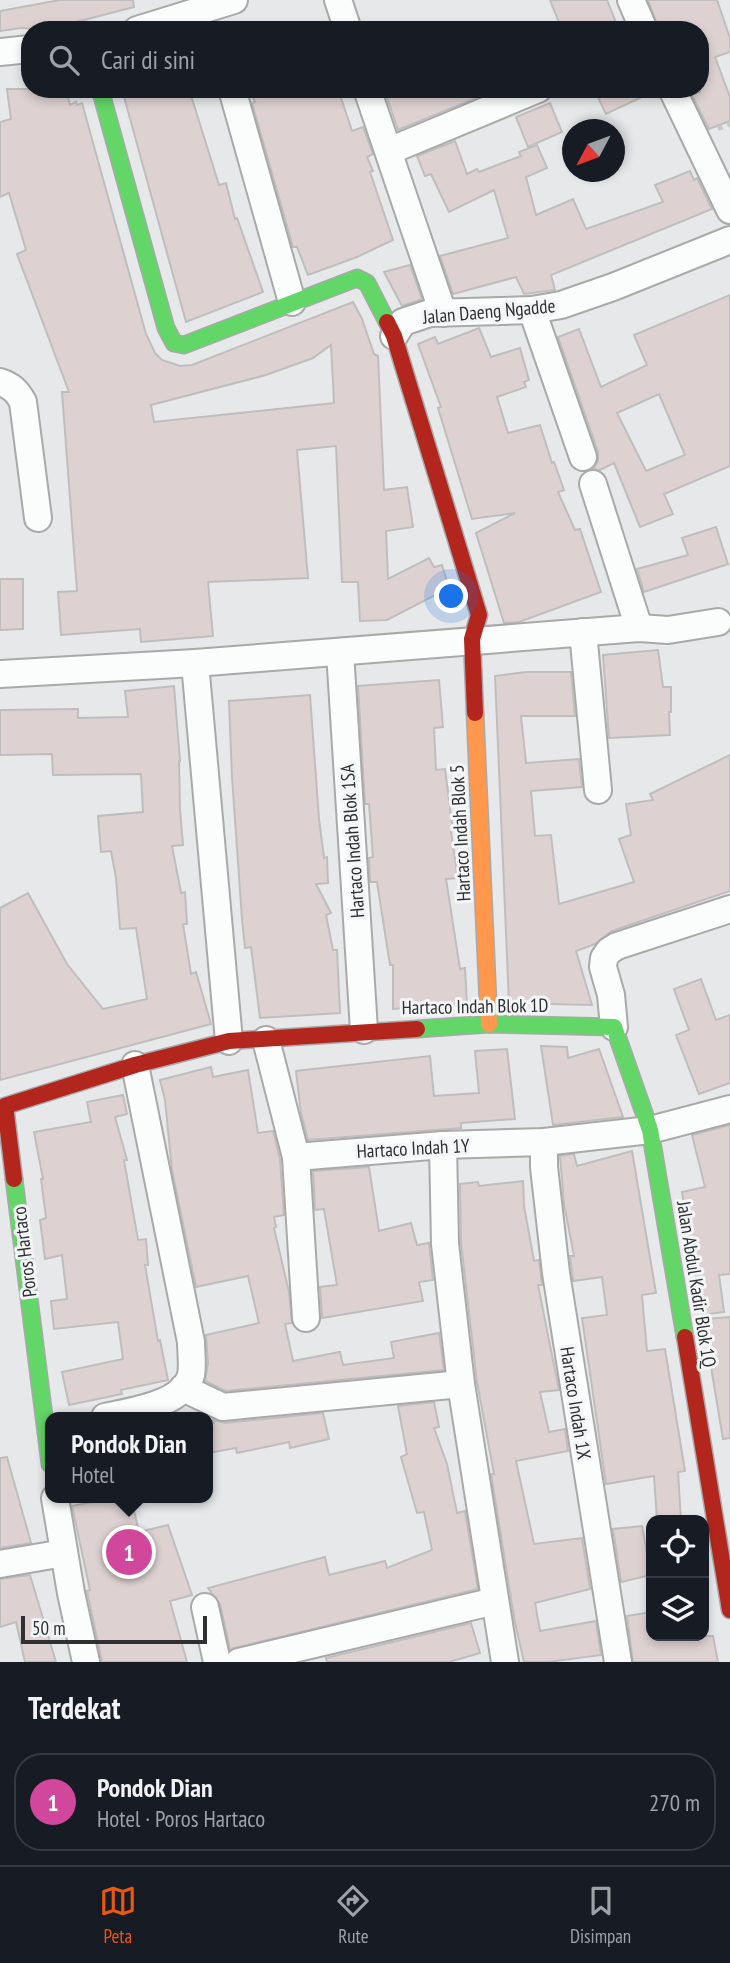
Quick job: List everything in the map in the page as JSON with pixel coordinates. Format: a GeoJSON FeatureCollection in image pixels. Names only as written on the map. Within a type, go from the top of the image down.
{"type":"FeatureCollection","features":[{"type":"Feature","properties":{"kind":"street"},"geometry":{"type":"LineString","coordinates":[[212,19],[234,0]]}},
{"type":"Feature","properties":{"kind":"street"},"geometry":{"type":"LineString","coordinates":[[338,0],[345,21]]}},
{"type":"Feature","properties":{"kind":"street"},"geometry":{"type":"LineString","coordinates":[[631,0],[640,21]]}},
{"type":"Feature","properties":{"kind":"street"},"geometry":{"type":"LineString","coordinates":[[0,52],[21,50]]}},
{"type":"Feature","properties":{"kind":"street"},"geometry":{"type":"LineString","coordinates":[[102,98],[166,328],[174,342],[184,345],[292,302],[360,279],[367,283],[394,336],[479,615],[472,639]]}},
{"type":"Feature","properties":{"kind":"street"},"geometry":{"type":"LineString","coordinates":[[235,98],[292,302]]}},
{"type":"Feature","properties":{"kind":"street"},"geometry":{"type":"LineString","coordinates":[[371,98],[443,313]]}},
{"type":"Feature","properties":{"kind":"street"},"geometry":{"type":"LineString","coordinates":[[389,151],[516,98]]}},
{"type":"Feature","properties":{"kind":"street"},"geometry":{"type":"LineString","coordinates":[[676,98],[730,210]]}},
{"type":"Feature","properties":{"kind":"street","name":"Jalan Daeng Ngadde"},"geometry":{"type":"LineString","coordinates":[[394,336],[403,322],[419,315],[532,310],[561,305],[730,240]]}},
{"type":"Feature","properties":{"kind":"street"},"geometry":{"type":"LineString","coordinates":[[532,310],[583,457]]}},
{"type":"Feature","properties":{"kind":"street"},"geometry":{"type":"LineString","coordinates":[[0,382],[17,391],[23,401],[38,518]]}},
{"type":"Feature","properties":{"kind":"street"},"geometry":{"type":"LineString","coordinates":[[593,484],[639,628]]}},
{"type":"Feature","properties":{"kind":"street"},"geometry":{"type":"LineString","coordinates":[[0,674],[195,663],[472,639],[639,628],[668,630],[718,622]]}},
{"type":"Feature","properties":{"kind":"street"},"geometry":{"type":"LineString","coordinates":[[583,632],[598,790]]}},
{"type":"Feature","properties":{"kind":"street","name":"Hartaco Indah Blok 5"},"geometry":{"type":"LineString","coordinates":[[472,639],[489,1024]]}},
{"type":"Feature","properties":{"kind":"street","name":"Hartaco Indah Blok 1SA"},"geometry":{"type":"LineString","coordinates":[[340,652],[364,1030]]}},
{"type":"Feature","properties":{"kind":"street"},"geometry":{"type":"LineString","coordinates":[[195,663],[229,1041]]}},
{"type":"Feature","properties":{"kind":"street"},"geometry":{"type":"LineString","coordinates":[[650,1130],[614,1027],[611,996],[603,967],[604,958],[617,946],[730,909]]}},
{"type":"Feature","properties":{"kind":"street","name":"Hartaco Indah Blok 1D"},"geometry":{"type":"LineString","coordinates":[[229,1041],[364,1030],[489,1024],[614,1027]]}},
{"type":"Feature","properties":{"kind":"street"},"geometry":{"type":"LineString","coordinates":[[266,1040],[296,1157],[306,1318]]}},
{"type":"Feature","properties":{"kind":"street","name":"Poros Hartaco"},"geometry":{"type":"LineString","coordinates":[[45,1412],[2,1107],[135,1065],[229,1041]]}},
{"type":"Feature","properties":{"kind":"street"},"geometry":{"type":"LineString","coordinates":[[128,1412],[154,1406],[171,1398],[191,1377],[191,1342],[135,1065]]}},
{"type":"Feature","properties":{"kind":"street","name":"Hartaco Indah 1Y"},"geometry":{"type":"LineString","coordinates":[[296,1157],[443,1145],[544,1142],[650,1130],[730,1109]]}},
{"type":"Feature","properties":{"kind":"street","name":"Jalan Abdul Kadir Blok 1Q"},"geometry":{"type":"LineString","coordinates":[[650,1130],[730,1610]]}},
{"type":"Feature","properties":{"kind":"street","name":"Hartaco Indah 1X"},"geometry":{"type":"LineString","coordinates":[[544,1142],[544,1167],[556,1273],[618,1662]]}},
{"type":"Feature","properties":{"kind":"street"},"geometry":{"type":"LineString","coordinates":[[443,1145],[445,1244],[461,1384],[505,1662]]}},
{"type":"Feature","properties":{"kind":"street"},"geometry":{"type":"LineString","coordinates":[[183,1388],[223,1407],[461,1384]]}},
{"type":"Feature","properties":{"kind":"street"},"geometry":{"type":"LineString","coordinates":[[56,1503],[86,1662]]}},
{"type":"Feature","properties":{"kind":"street"},"geometry":{"type":"LineString","coordinates":[[0,1564],[64,1553]]}},
{"type":"Feature","properties":{"kind":"street"},"geometry":{"type":"LineString","coordinates":[[239,1662],[495,1601]]}},
{"type":"Feature","properties":{"kind":"street"},"geometry":{"type":"LineString","coordinates":[[205,1607],[218,1662]]}},
{"type":"Feature","properties":{"kind":"building"},"geometry":{"type":"Polygon","coordinates":[[[60,0],[133,0],[134,7],[80,21],[21,21],[21,28],[0,31],[0,11],[60,0]]]}},
{"type":"Feature","properties":{"kind":"building"},"geometry":{"type":"Polygon","coordinates":[[[550,0],[607,0],[615,21],[558,21],[550,0]]]}},
{"type":"Feature","properties":{"kind":"building"},"geometry":{"type":"Polygon","coordinates":[[[648,0],[717,0],[730,38],[730,52],[715,57],[730,97],[730,121],[709,129],[694,98],[709,98],[709,21],[656,21],[648,0]]]}},
{"type":"Feature","properties":{"kind":"building"},"geometry":{"type":"Polygon","coordinates":[[[7,89],[21,89],[21,98],[68,98],[70,105],[82,103],[146,334],[155,353],[162,360],[180,366],[192,365],[353,302],[374,354],[378,356],[384,490],[407,487],[413,527],[386,531],[388,579],[429,558],[434,567],[442,565],[449,588],[387,620],[360,621],[358,582],[342,582],[336,446],[297,450],[308,578],[208,582],[213,636],[141,642],[140,629],[61,635],[58,592],[77,591],[62,392],[69,392],[17,254],[26,250],[9,193],[0,197],[0,122],[11,119],[7,89]],[[331,345],[313,358],[266,375],[151,405],[154,422],[334,403],[331,345]]]}},
{"type":"Feature","properties":{"kind":"building"},"geometry":{"type":"Polygon","coordinates":[[[124,98],[192,98],[219,185],[226,183],[235,219],[237,218],[263,292],[186,322],[124,98]]]}},
{"type":"Feature","properties":{"kind":"building"},"geometry":{"type":"Polygon","coordinates":[[[253,98],[341,98],[352,131],[363,127],[373,154],[367,157],[373,171],[370,172],[393,240],[308,275],[297,247],[293,247],[252,103],[255,102],[253,98]]]}},
{"type":"Feature","properties":{"kind":"building"},"geometry":{"type":"Polygon","coordinates":[[[387,98],[476,98],[398,130],[387,98]]]}},
{"type":"Feature","properties":{"kind":"building"},"geometry":{"type":"Polygon","coordinates":[[[598,98],[640,98],[606,114],[598,98]]]}},
{"type":"Feature","properties":{"kind":"building"},"geometry":{"type":"Polygon","coordinates":[[[550,103],[562,132],[528,147],[516,117],[550,103]]]}},
{"type":"Feature","properties":{"kind":"building"},"geometry":{"type":"Polygon","coordinates":[[[455,141],[467,174],[521,156],[519,152],[537,145],[547,168],[526,177],[536,215],[573,199],[586,229],[663,202],[655,185],[690,171],[694,180],[697,178],[712,209],[551,275],[555,290],[524,294],[516,277],[453,294],[440,256],[508,238],[494,190],[449,212],[431,174],[425,176],[417,156],[455,141]]]}},
{"type":"Feature","properties":{"kind":"building"},"geometry":{"type":"Polygon","coordinates":[[[410,265],[422,299],[402,306],[384,272],[410,265]]]}},
{"type":"Feature","properties":{"kind":"building"},"geometry":{"type":"Polygon","coordinates":[[[730,295],[730,466],[664,494],[673,514],[640,527],[614,463],[600,470],[593,469],[598,461],[598,452],[558,337],[579,329],[601,387],[647,365],[634,335],[730,295]],[[659,394],[617,413],[646,471],[685,455],[659,394]]]}},
{"type":"Feature","properties":{"kind":"building"},"geometry":{"type":"Polygon","coordinates":[[[479,328],[491,357],[520,348],[529,380],[524,382],[526,387],[497,397],[508,433],[540,425],[564,490],[558,492],[575,530],[580,529],[601,592],[519,622],[504,623],[476,533],[515,513],[472,519],[438,408],[441,407],[418,344],[435,337],[438,344],[479,328]]]}},
{"type":"Feature","properties":{"kind":"building"},"geometry":{"type":"Polygon","coordinates":[[[716,527],[728,564],[644,592],[637,569],[688,555],[682,538],[716,527]]]}},
{"type":"Feature","properties":{"kind":"building"},"geometry":{"type":"Polygon","coordinates":[[[0,579],[23,579],[23,629],[0,630],[0,579]]]}},
{"type":"Feature","properties":{"kind":"building"},"geometry":{"type":"Polygon","coordinates":[[[658,650],[663,687],[671,687],[670,735],[609,738],[603,655],[658,650]]]}},
{"type":"Feature","properties":{"kind":"building"},"geometry":{"type":"Polygon","coordinates":[[[526,672],[571,672],[575,716],[521,716],[526,763],[579,759],[582,787],[531,791],[535,836],[551,835],[559,904],[634,882],[619,839],[631,835],[626,804],[653,800],[650,794],[730,755],[730,891],[612,931],[595,944],[576,951],[592,1005],[509,1003],[495,676],[526,672]]]}},
{"type":"Feature","properties":{"kind":"building"},"geometry":{"type":"Polygon","coordinates":[[[439,680],[443,727],[434,728],[436,770],[445,769],[458,878],[446,879],[460,969],[465,968],[467,1004],[393,1009],[393,965],[390,965],[377,882],[370,882],[369,858],[373,857],[369,804],[365,804],[358,686],[439,680]]]}},
{"type":"Feature","properties":{"kind":"building"},"geometry":{"type":"Polygon","coordinates":[[[174,686],[183,845],[172,846],[181,893],[185,892],[187,924],[183,924],[191,974],[196,972],[211,1024],[0,1080],[0,908],[28,893],[67,964],[103,1009],[147,999],[136,928],[120,929],[111,851],[101,852],[98,816],[143,812],[141,774],[53,775],[52,754],[0,755],[0,710],[78,709],[78,718],[128,717],[125,691],[174,686]]]}},
{"type":"Feature","properties":{"kind":"building"},"geometry":{"type":"Polygon","coordinates":[[[310,695],[319,819],[324,858],[327,857],[328,883],[316,884],[331,913],[326,915],[333,950],[337,950],[340,1013],[260,1018],[251,947],[245,948],[242,919],[229,701],[310,695]]]}},
{"type":"Feature","properties":{"kind":"building"},"geometry":{"type":"Polygon","coordinates":[[[701,979],[716,1020],[730,1015],[730,1083],[699,1094],[676,1035],[689,1030],[674,989],[701,979]]]}},
{"type":"Feature","properties":{"kind":"building"},"geometry":{"type":"Polygon","coordinates":[[[541,1046],[567,1047],[568,1058],[599,1049],[623,1117],[553,1125],[541,1046]]]}},
{"type":"Feature","properties":{"kind":"building"},"geometry":{"type":"Polygon","coordinates":[[[507,1049],[515,1119],[461,1123],[461,1128],[308,1140],[301,1113],[296,1071],[430,1056],[434,1096],[479,1093],[475,1051],[507,1049]]]}},
{"type":"Feature","properties":{"kind":"building"},"geometry":{"type":"Polygon","coordinates":[[[211,1067],[213,1077],[248,1070],[258,1133],[273,1131],[280,1159],[284,1215],[274,1217],[274,1228],[289,1292],[292,1323],[285,1324],[293,1361],[340,1352],[343,1365],[394,1358],[391,1342],[439,1333],[444,1370],[226,1391],[205,1381],[208,1363],[206,1335],[259,1323],[248,1276],[196,1287],[172,1170],[165,1100],[160,1080],[211,1067]]]}},
{"type":"Feature","properties":{"kind":"building"},"geometry":{"type":"Polygon","coordinates":[[[123,1095],[127,1114],[115,1117],[127,1160],[124,1160],[138,1240],[146,1239],[148,1265],[145,1265],[158,1341],[160,1340],[168,1380],[121,1390],[122,1394],[69,1405],[62,1372],[123,1359],[118,1322],[54,1329],[51,1301],[67,1299],[62,1255],[45,1259],[40,1220],[46,1218],[43,1179],[34,1132],[91,1122],[87,1102],[123,1095]]]}},
{"type":"Feature","properties":{"kind":"building"},"geometry":{"type":"Polygon","coordinates":[[[730,1125],[730,1274],[719,1275],[724,1312],[702,1315],[682,1192],[705,1187],[692,1135],[730,1125]]]}},
{"type":"Feature","properties":{"kind":"building"},"geometry":{"type":"Polygon","coordinates":[[[632,1151],[656,1293],[642,1295],[647,1351],[665,1349],[685,1471],[678,1472],[681,1515],[657,1515],[654,1476],[606,1484],[582,1318],[607,1315],[602,1277],[573,1281],[570,1256],[574,1256],[564,1204],[560,1156],[574,1154],[577,1166],[632,1151]]]}},
{"type":"Feature","properties":{"kind":"building"},"geometry":{"type":"Polygon","coordinates":[[[369,1167],[379,1231],[411,1223],[417,1245],[429,1243],[433,1280],[419,1282],[423,1301],[322,1318],[320,1287],[337,1285],[324,1209],[315,1210],[313,1171],[369,1167]]]}},
{"type":"Feature","properties":{"kind":"building"},"geometry":{"type":"Polygon","coordinates":[[[523,1181],[524,1206],[534,1261],[539,1260],[542,1285],[538,1285],[559,1390],[540,1392],[549,1432],[565,1429],[568,1451],[516,1461],[534,1544],[582,1538],[590,1589],[535,1603],[540,1631],[596,1621],[601,1655],[548,1662],[524,1662],[515,1623],[491,1474],[494,1474],[477,1382],[461,1243],[460,1184],[478,1182],[479,1186],[523,1181]]]}},
{"type":"Feature","properties":{"kind":"building"},"geometry":{"type":"Polygon","coordinates":[[[730,1317],[730,1438],[723,1439],[712,1373],[707,1319],[730,1317]]]}},
{"type":"Feature","properties":{"kind":"building"},"geometry":{"type":"Polygon","coordinates":[[[434,1402],[439,1427],[434,1428],[447,1464],[457,1513],[465,1511],[478,1589],[230,1649],[220,1604],[208,1588],[325,1557],[329,1575],[385,1561],[387,1568],[432,1550],[424,1512],[417,1513],[401,1457],[407,1454],[398,1406],[434,1402]]]}},
{"type":"Feature","properties":{"kind":"building"},"geometry":{"type":"Polygon","coordinates":[[[323,1413],[329,1439],[290,1448],[289,1442],[237,1453],[236,1448],[213,1452],[213,1420],[225,1423],[323,1413]]]}},
{"type":"Feature","properties":{"kind":"building"},"geometry":{"type":"Polygon","coordinates":[[[7,1457],[31,1543],[0,1548],[0,1458],[7,1457]]]}},
{"type":"Feature","properties":{"kind":"building"},"geometry":{"type":"Polygon","coordinates":[[[87,1503],[132,1503],[139,1532],[168,1525],[192,1595],[170,1601],[187,1662],[102,1662],[72,1506],[87,1503]]]}},
{"type":"Feature","properties":{"kind":"building"},"geometry":{"type":"Polygon","coordinates":[[[642,1526],[646,1548],[646,1576],[621,1582],[613,1529],[642,1526]]]}},
{"type":"Feature","properties":{"kind":"building"},"geometry":{"type":"Polygon","coordinates":[[[30,1575],[56,1662],[25,1662],[16,1622],[0,1627],[0,1579],[30,1575]]]}},
{"type":"Feature","properties":{"kind":"building"},"geometry":{"type":"Polygon","coordinates":[[[646,1613],[646,1641],[709,1641],[709,1636],[713,1636],[718,1662],[633,1662],[627,1616],[646,1613]]]}},
{"type":"Feature","properties":{"kind":"building"},"geometry":{"type":"Polygon","coordinates":[[[471,1623],[480,1653],[449,1662],[327,1662],[326,1658],[471,1623]]]}},
{"type":"Feature","properties":{"kind":"traffic: fast"},"geometry":{"type":"LineString","coordinates":[[102,98],[166,328],[174,343],[184,345],[357,278],[367,283],[387,322]]}},
{"type":"Feature","properties":{"kind":"traffic: fast"},"geometry":{"type":"LineString","coordinates":[[417,1029],[489,1024],[614,1027],[650,1130],[685,1337]]}},
{"type":"Feature","properties":{"kind":"traffic: fast"},"geometry":{"type":"LineString","coordinates":[[14,1179],[45,1424]]}},
{"type":"Feature","properties":{"kind":"traffic: slow"},"geometry":{"type":"LineString","coordinates":[[475,713],[489,1024]]}},
{"type":"Feature","properties":{"kind":"traffic: jam"},"geometry":{"type":"LineString","coordinates":[[387,322],[394,336],[479,615],[472,639],[475,713]]}},
{"type":"Feature","properties":{"kind":"traffic: jam"},"geometry":{"type":"LineString","coordinates":[[14,1179],[5,1106],[135,1065],[229,1041],[417,1029]]}},
{"type":"Feature","properties":{"kind":"traffic: jam"},"geometry":{"type":"LineString","coordinates":[[685,1337],[730,1610]]}},
{"type":"Feature","properties":{"kind":"place","name":"Pondok Dian"},"geometry":{"type":"Point","coordinates":[129,1552]}}]}
